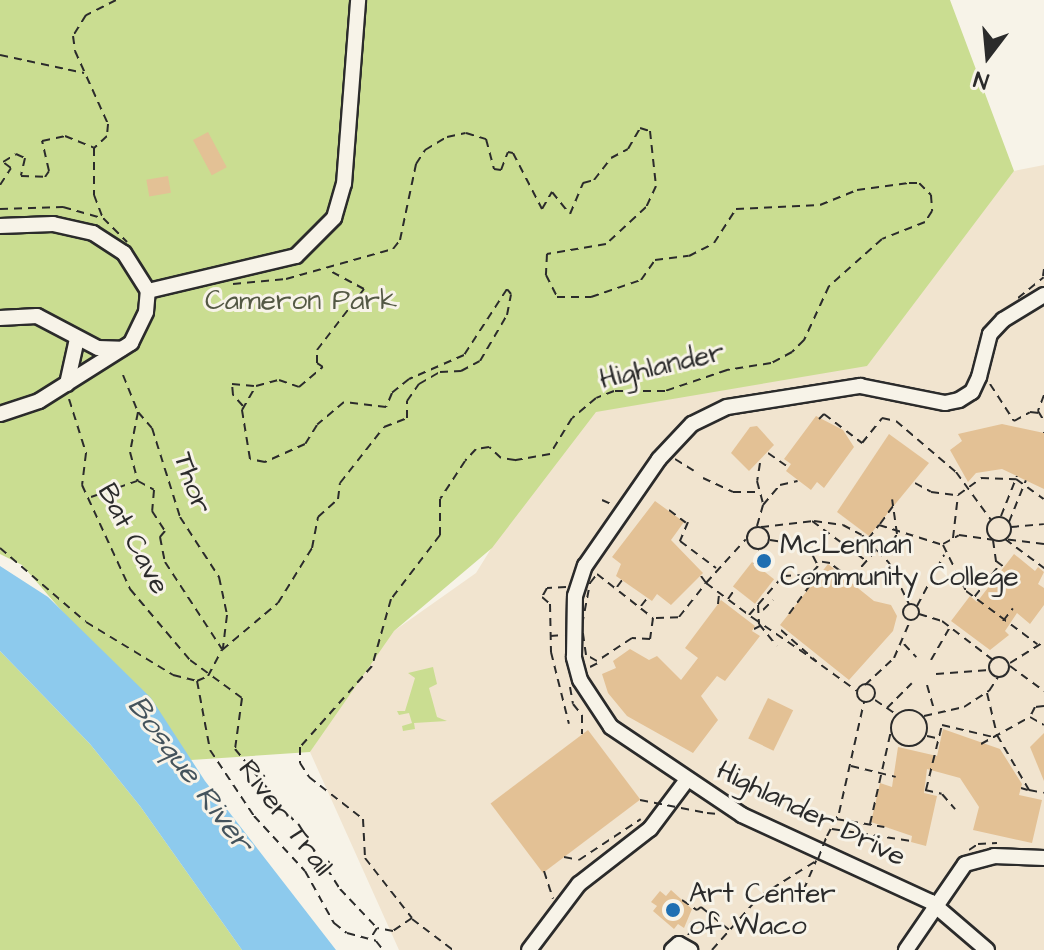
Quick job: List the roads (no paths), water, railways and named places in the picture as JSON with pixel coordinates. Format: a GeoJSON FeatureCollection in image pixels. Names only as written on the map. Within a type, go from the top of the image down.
{"type":"FeatureCollection","features":[{"type":"Feature","properties":{"kind":"street"},"geometry":{"type":"LineString","coordinates":[[148,291],[296,256],[334,218],[344,184],[358,0]]}},
{"type":"Feature","properties":{"kind":"street"},"geometry":{"type":"LineString","coordinates":[[0,226],[53,224],[93,233],[124,253],[148,291],[138,333],[121,349],[68,392],[0,414]]}},
{"type":"Feature","properties":{"kind":"street","name":"Highlander Drive"},"geometry":{"type":"LineString","coordinates":[[987,950],[933,904],[776,833],[686,781],[611,727],[580,680],[574,657],[579,578],[659,459],[692,424],[727,407],[860,386],[945,403],[959,400],[972,392],[990,334],[1003,320],[1044,295]]}},
{"type":"Feature","properties":{"kind":"street"},"geometry":{"type":"LineString","coordinates":[[0,318],[37,316],[57,323],[77,339],[121,349]]}},
{"type":"Feature","properties":{"kind":"street"},"geometry":{"type":"LineString","coordinates":[[68,392],[77,339]]}},
{"type":"Feature","properties":{"kind":"street"},"geometry":{"type":"LineString","coordinates":[[529,950],[575,888],[650,829],[686,781]]}},
{"type":"Feature","properties":{"kind":"street"},"geometry":{"type":"LineString","coordinates":[[906,950],[956,872],[979,858],[1044,858]]}},
{"type":"Feature","properties":{"kind":"street"},"geometry":{"type":"LineString","coordinates":[[672,950],[679,944],[687,945]]}},
{"type":"Feature","properties":{"kind":"water","name":"Bosque River"},"geometry":{"type":"Polygon","coordinates":[[[0,566],[48,597],[151,698],[205,781],[336,950],[242,950],[140,806],[90,744],[0,651],[0,566]]]}},
{"type":"Feature","properties":{"kind":"place","name":"McLennan Community College"},"geometry":{"type":"Point","coordinates":[764,561]}},
{"type":"Feature","properties":{"kind":"place","name":"Art Center of Waco"},"geometry":{"type":"Point","coordinates":[673,910]}},
{"type":"Feature","properties":{"kind":"park label","name":"Cameron Park"},"geometry":{"type":"Point","coordinates":[301,301]}}]}
